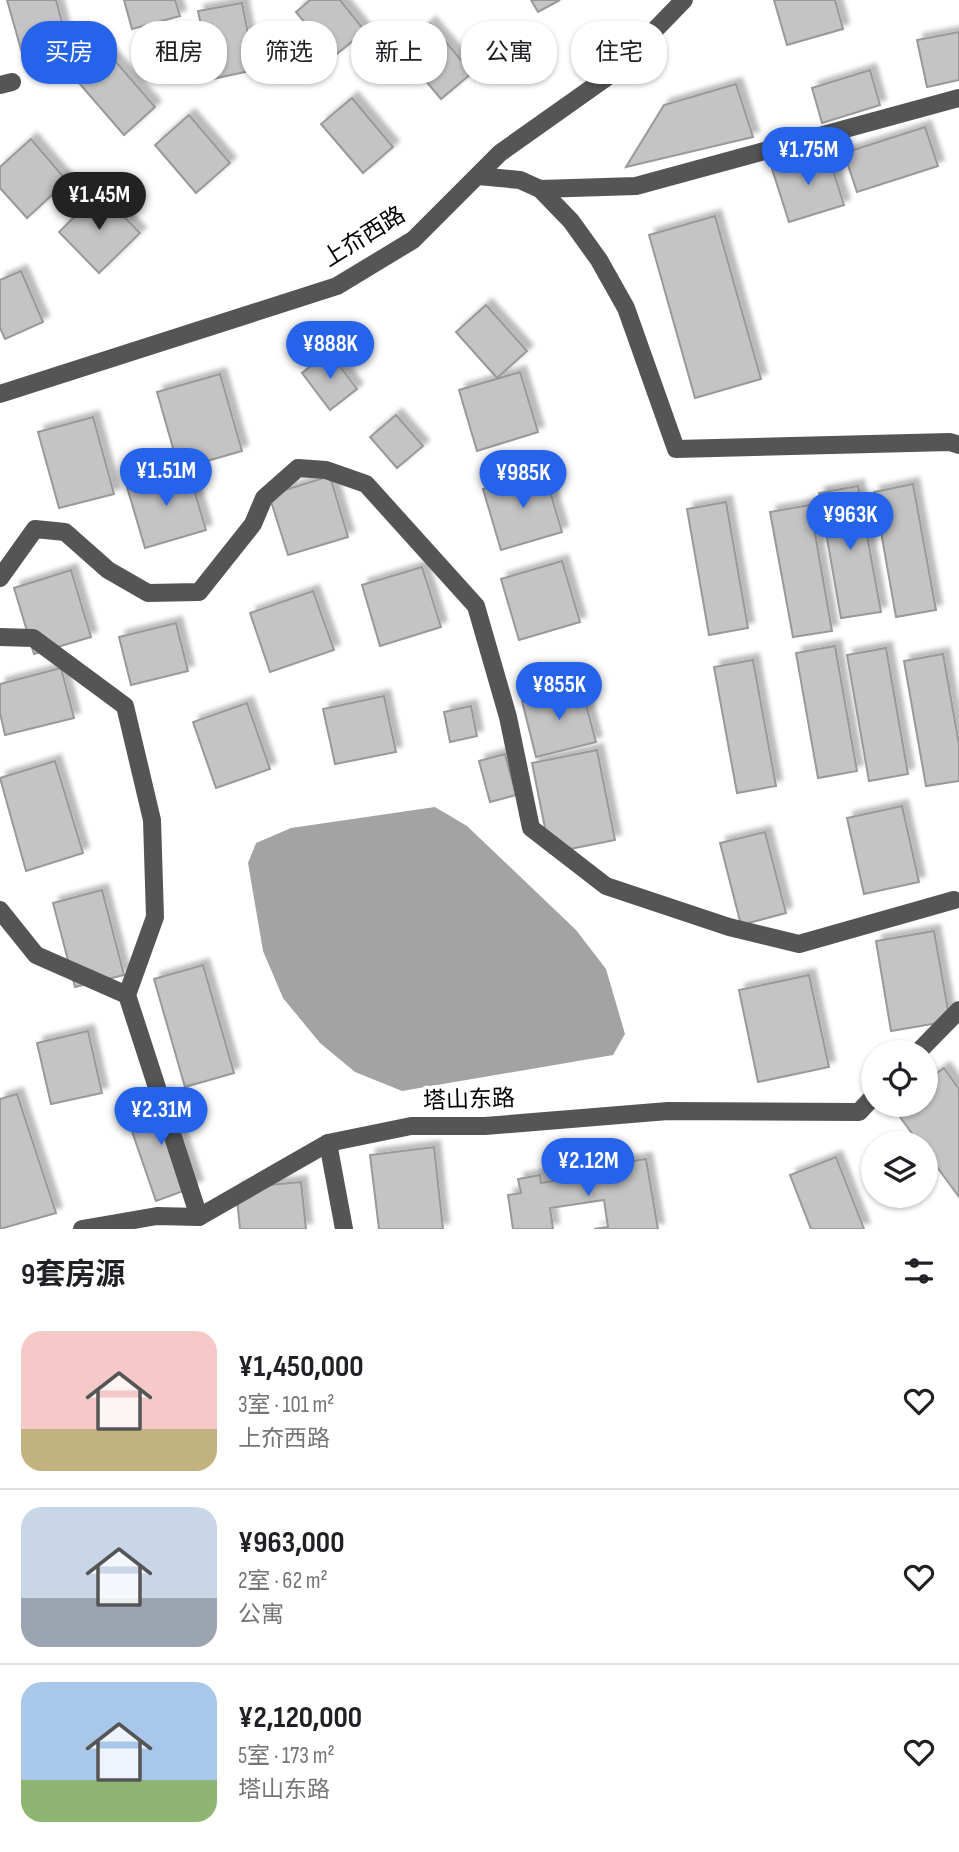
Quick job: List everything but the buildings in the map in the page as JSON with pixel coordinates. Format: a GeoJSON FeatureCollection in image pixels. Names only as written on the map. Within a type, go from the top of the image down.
{"type":"FeatureCollection","features":[{"type":"Feature","properties":{"kind":"street","name":"上夼西路"},"geometry":{"type":"LineString","coordinates":[[0,394],[337,286],[413,240],[500,153],[613,73],[684,0]]}},
{"type":"Feature","properties":{"kind":"street"},"geometry":{"type":"LineString","coordinates":[[540,189],[636,187],[959,98]]}},
{"type":"Feature","properties":{"kind":"street"},"geometry":{"type":"LineString","coordinates":[[478,176],[520,180],[540,189],[571,220],[599,260],[626,308],[676,449],[950,442],[959,445]]}},
{"type":"Feature","properties":{"kind":"street"},"geometry":{"type":"LineString","coordinates":[[0,578],[34,528],[65,532],[107,570],[148,593],[198,592],[253,524],[264,498],[298,468],[326,470],[366,484],[476,606],[508,717],[531,828],[606,886],[729,927],[799,944],[954,900]]}},
{"type":"Feature","properties":{"kind":"street"},"geometry":{"type":"LineString","coordinates":[[0,637],[33,638],[125,706],[152,820],[155,917],[127,995],[199,1217],[157,1216],[82,1229]]}},
{"type":"Feature","properties":{"kind":"street"},"geometry":{"type":"LineString","coordinates":[[0,910],[36,955],[127,995]]}},
{"type":"Feature","properties":{"kind":"street"},"geometry":{"type":"LineString","coordinates":[[930,1040],[959,1010]]}},
{"type":"Feature","properties":{"kind":"street","name":"塔山东路"},"geometry":{"type":"LineString","coordinates":[[199,1217],[328,1143],[411,1126],[485,1126],[668,1111],[859,1112],[861,1110]]}},
{"type":"Feature","properties":{"kind":"street"},"geometry":{"type":"LineString","coordinates":[[328,1143],[344,1229]]}},
{"type":"Feature","properties":{"kind":"shaded area"},"geometry":{"type":"Polygon","coordinates":[[[435,807],[467,826],[576,930],[606,969],[625,1034],[613,1055],[402,1091],[355,1072],[320,1043],[283,998],[263,951],[248,863],[256,843],[291,828],[435,807]]]}}]}
